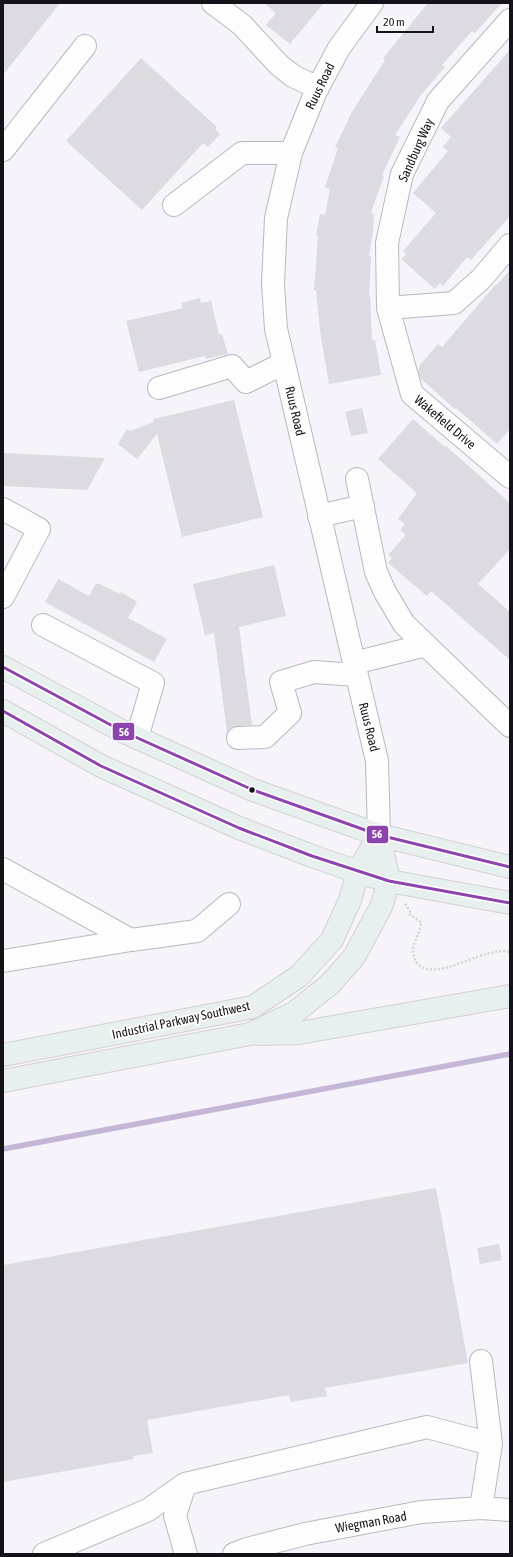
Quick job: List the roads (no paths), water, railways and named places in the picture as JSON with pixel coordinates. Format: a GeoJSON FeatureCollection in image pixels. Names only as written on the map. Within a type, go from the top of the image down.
{"type":"FeatureCollection","features":[{"type":"Feature","properties":{"kind":"main road"},"geometry":{"type":"LineString","coordinates":[[3,666],[137,738],[253,790],[379,835],[510,867]]}},
{"type":"Feature","properties":{"kind":"main road"},"geometry":{"type":"LineString","coordinates":[[3,711],[101,766],[239,828],[358,872],[389,881],[510,903]]}},
{"type":"Feature","properties":{"kind":"main road","name":"Industrial Parkway Southwest"},"geometry":{"type":"LineString","coordinates":[[3,1055],[253,1007],[299,976],[332,940],[350,900],[358,872],[379,835]]}},
{"type":"Feature","properties":{"kind":"main road","name":"Industrial Parkway Southwest"},"geometry":{"type":"LineString","coordinates":[[3,1081],[250,1034],[294,1013],[330,984],[354,957],[381,907],[389,881],[379,835]]}},
{"type":"Feature","properties":{"kind":"main road"},"geometry":{"type":"LineString","coordinates":[[250,1034],[299,1033],[510,996]]}},
{"type":"Feature","properties":{"kind":"street"},"geometry":{"type":"LineString","coordinates":[[213,3],[242,25],[278,65],[293,76],[318,88]]}},
{"type":"Feature","properties":{"kind":"street","name":"Ruus Road"},"geometry":{"type":"LineString","coordinates":[[372,3],[339,48],[318,88],[291,153],[276,218],[273,284],[276,329],[377,761],[379,835]]}},
{"type":"Feature","properties":{"kind":"street","name":"Sandburg Way"},"geometry":{"type":"LineString","coordinates":[[388,308],[387,243],[402,174],[438,101],[510,20]]}},
{"type":"Feature","properties":{"kind":"street"},"geometry":{"type":"LineString","coordinates":[[3,150],[85,46]]}},
{"type":"Feature","properties":{"kind":"street"},"geometry":{"type":"LineString","coordinates":[[174,205],[242,153],[291,153]]}},
{"type":"Feature","properties":{"kind":"street"},"geometry":{"type":"LineString","coordinates":[[388,308],[454,303],[481,279],[510,245]]}},
{"type":"Feature","properties":{"kind":"street","name":"Wakefield Drive"},"geometry":{"type":"LineString","coordinates":[[388,308],[412,394],[508,471]]}},
{"type":"Feature","properties":{"kind":"street"},"geometry":{"type":"LineString","coordinates":[[159,388],[232,366],[246,382],[284,363]]}},
{"type":"Feature","properties":{"kind":"street"},"geometry":{"type":"LineString","coordinates":[[357,479],[376,572],[385,592],[404,624],[510,726]]}},
{"type":"Feature","properties":{"kind":"street"},"geometry":{"type":"LineString","coordinates":[[319,516],[363,506]]}},
{"type":"Feature","properties":{"kind":"street"},"geometry":{"type":"LineString","coordinates":[[3,509],[39,529],[3,597]]}},
{"type":"Feature","properties":{"kind":"street"},"geometry":{"type":"LineString","coordinates":[[43,625],[153,683],[137,738]]}},
{"type":"Feature","properties":{"kind":"street"},"geometry":{"type":"LineString","coordinates":[[238,738],[265,737],[290,714],[281,682],[314,672],[355,669],[426,645]]}},
{"type":"Feature","properties":{"kind":"street"},"geometry":{"type":"LineString","coordinates":[[3,869],[130,940]]}},
{"type":"Feature","properties":{"kind":"street"},"geometry":{"type":"LineString","coordinates":[[3,961],[130,940],[197,931],[229,904]]}},
{"type":"Feature","properties":{"kind":"street"},"geometry":{"type":"LineString","coordinates":[[480,1361],[491,1444],[481,1508]]}},
{"type":"Feature","properties":{"kind":"street"},"geometry":{"type":"LineString","coordinates":[[44,1554],[148,1510],[185,1484],[426,1427],[491,1444]]}},
{"type":"Feature","properties":{"kind":"street"},"geometry":{"type":"LineString","coordinates":[[185,1484],[175,1516],[186,1554]]}},
{"type":"Feature","properties":{"kind":"street","name":"Wiegman Road"},"geometry":{"type":"LineString","coordinates":[[234,1554],[305,1534],[420,1512],[481,1508],[510,1510]]}},
{"type":"Feature","properties":{"kind":"waterway"},"geometry":{"type":"LineString","coordinates":[[3,1149],[510,1054]]}}]}
